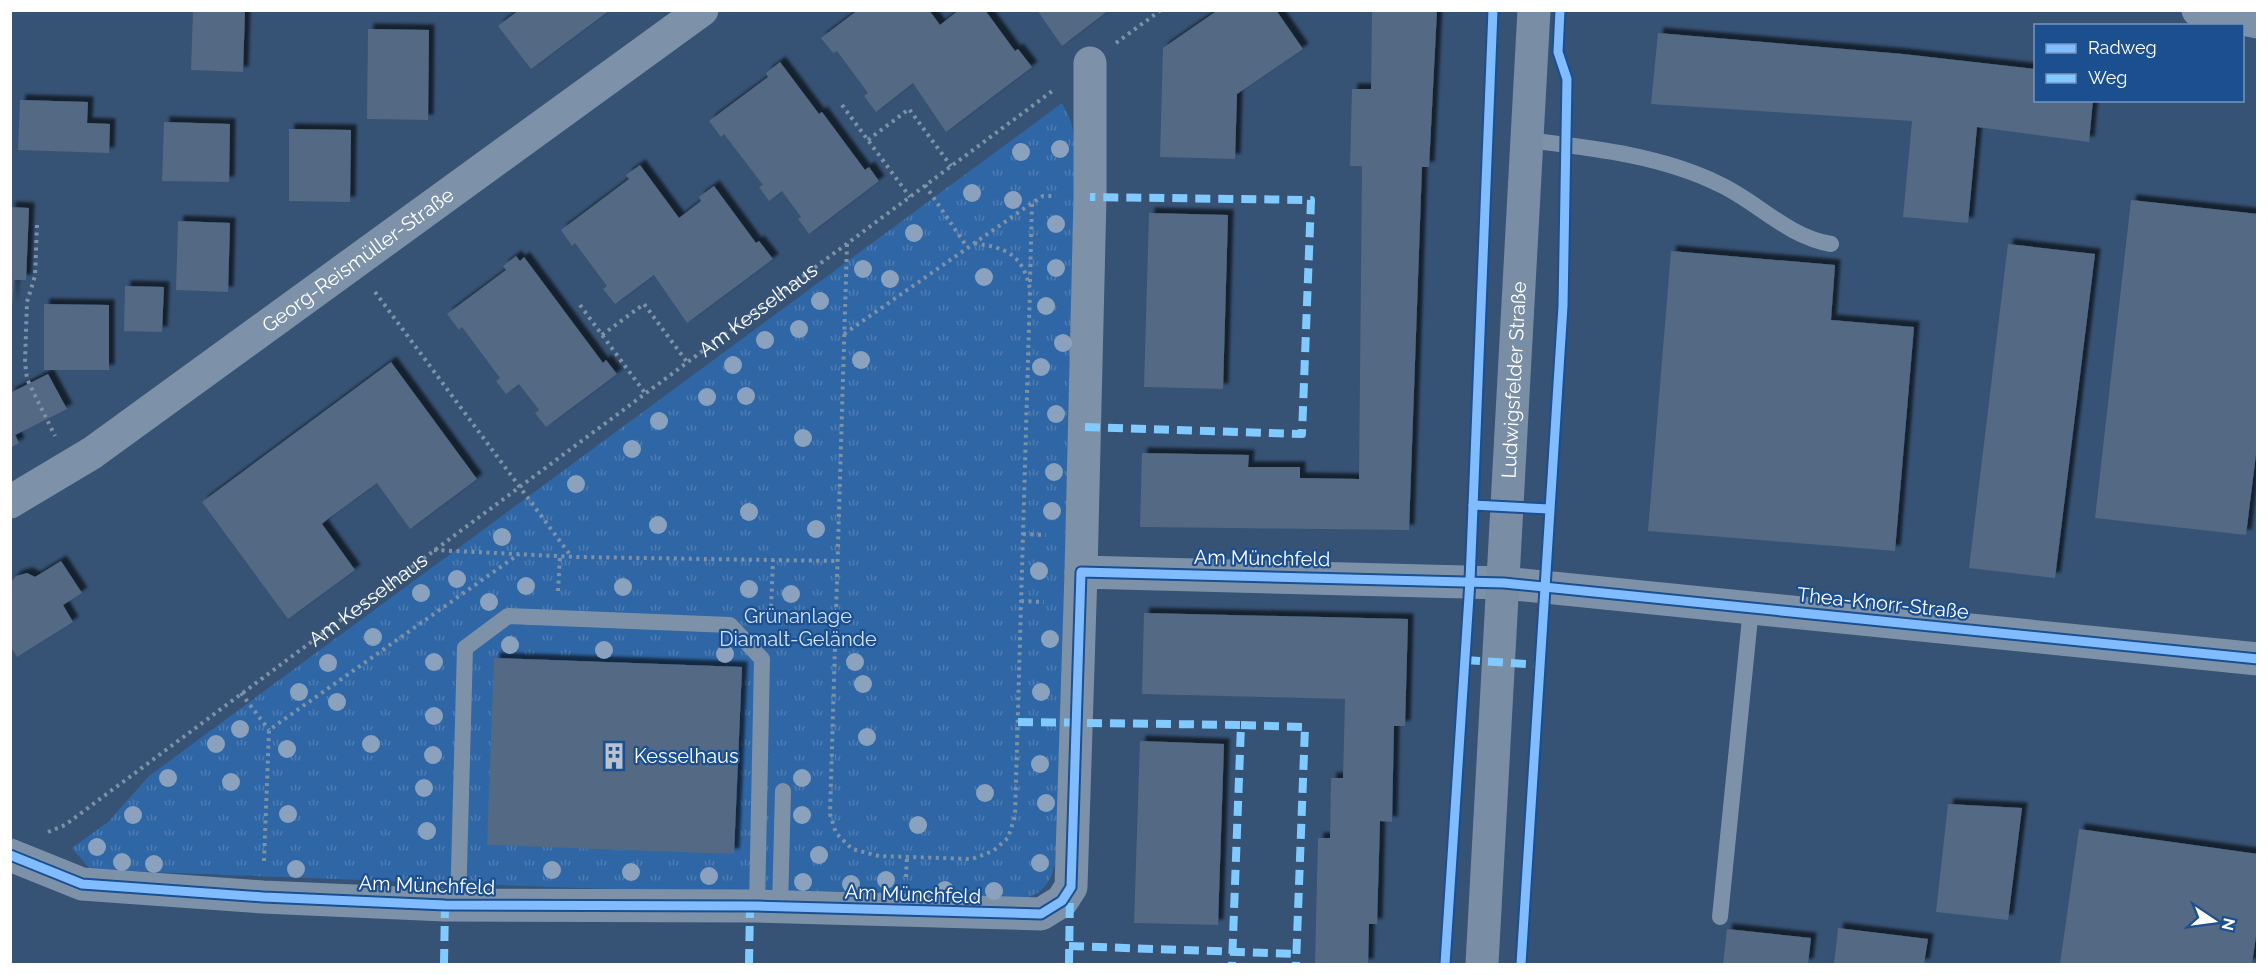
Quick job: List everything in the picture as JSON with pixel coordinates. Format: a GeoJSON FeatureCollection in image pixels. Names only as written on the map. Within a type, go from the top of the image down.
{"type":"FeatureCollection","features":[{"type":"Feature","properties":{"kind":"street","name":"Georg-Reismüller-Straße"},"geometry":{"type":"LineString","coordinates":[[10,502],[92,453],[702,10]]}},
{"type":"Feature","properties":{"kind":"street","name":"Ludwigsfelder Straße"},"geometry":{"type":"LineString","coordinates":[[1482,964],[1534,10]]}},
{"type":"Feature","properties":{"kind":"street"},"geometry":{"type":"LineString","coordinates":[[2198,10],[2258,22]]}},
{"type":"Feature","properties":{"kind":"street"},"geometry":{"type":"LineString","coordinates":[[1081,572],[1090,196],[1090,63]]}},
{"type":"Feature","properties":{"kind":"street","name":"Am Münchfeld"},"geometry":{"type":"LineString","coordinates":[[10,855],[82,884],[263,897],[458,906],[769,907],[1041,914],[1062,901],[1071,887],[1081,572],[1504,583]]}},
{"type":"Feature","properties":{"kind":"street","name":"Thea-Knorr-Straße"},"geometry":{"type":"LineString","coordinates":[[1504,583],[2258,659]]}},
{"type":"Feature","properties":{"kind":"lane"},"geometry":{"type":"LineString","coordinates":[[1527,140],[1608,150],[1719,183],[1783,226],[1812,240],[1831,244]]}},
{"type":"Feature","properties":{"kind":"lane"},"geometry":{"type":"LineString","coordinates":[[1720,917],[1751,608]]}},
{"type":"Feature","properties":{"kind":"lane"},"geometry":{"type":"LineString","coordinates":[[458,906],[465,648],[508,616],[730,625],[762,659],[769,907]]}},
{"type":"Feature","properties":{"kind":"lane"},"geometry":{"type":"LineString","coordinates":[[769,907],[783,791]]}},
{"type":"Feature","properties":{"kind":"path"},"geometry":{"type":"LineString","coordinates":[[842,105],[910,197]]}},
{"type":"Feature","properties":{"kind":"path"},"geometry":{"type":"LineString","coordinates":[[868,140],[909,109],[951,166]]}},
{"type":"Feature","properties":{"kind":"path"},"geometry":{"type":"LineString","coordinates":[[925,185],[967,247]]}},
{"type":"Feature","properties":{"kind":"path"},"geometry":{"type":"LineString","coordinates":[[844,334],[1043,196],[1090,196]]}},
{"type":"Feature","properties":{"kind":"path"},"geometry":{"type":"LineString","coordinates":[[847,243],[830,814],[836,833],[852,849],[879,856],[972,859],[993,852],[1008,838],[1015,816],[1032,203]]}},
{"type":"Feature","properties":{"kind":"path"},"geometry":{"type":"LineString","coordinates":[[37,225],[35,276],[27,302],[25,362],[27,379],[70,466]]}},
{"type":"Feature","properties":{"kind":"path"},"geometry":{"type":"LineString","coordinates":[[973,243],[997,247],[1014,255],[1026,269],[1030,289]]}},
{"type":"Feature","properties":{"kind":"path"},"geometry":{"type":"LineString","coordinates":[[353,263],[518,488],[571,556]]}},
{"type":"Feature","properties":{"kind":"path"},"geometry":{"type":"LineString","coordinates":[[580,304],[645,393]]}},
{"type":"Feature","properties":{"kind":"path"},"geometry":{"type":"LineString","coordinates":[[602,335],[644,304],[687,362]]}},
{"type":"Feature","properties":{"kind":"path"},"geometry":{"type":"LineString","coordinates":[[434,550],[560,556],[837,561]]}},
{"type":"Feature","properties":{"kind":"path"},"geometry":{"type":"LineString","coordinates":[[269,729],[519,554]]}},
{"type":"Feature","properties":{"kind":"path"},"geometry":{"type":"LineString","coordinates":[[558,618],[560,556]]}},
{"type":"Feature","properties":{"kind":"path"},"geometry":{"type":"LineString","coordinates":[[737,632],[771,608],[773,560]]}},
{"type":"Feature","properties":{"kind":"path"},"geometry":{"type":"LineString","coordinates":[[241,693],[269,729],[263,897]]}},
{"type":"Feature","properties":{"kind":"green space","name":"Grünanlage Diamalt-Gelände"},"geometry":{"type":"Polygon","coordinates":[[[1062,103],[1071,121],[1075,143],[1058,854],[1053,872],[1040,891],[1015,900],[577,888],[123,871],[89,868],[72,848],[108,822],[149,776],[1062,103]]]}},
{"type":"Feature","properties":{"kind":"building"},"geometry":{"type":"Polygon","coordinates":[[[193,10],[245,10],[243,72],[191,70],[193,10]]]}},
{"type":"Feature","properties":{"kind":"building"},"geometry":{"type":"Polygon","coordinates":[[[519,10],[610,10],[531,69],[498,26],[519,10]]]}},
{"type":"Feature","properties":{"kind":"building"},"geometry":{"type":"Polygon","coordinates":[[[858,10],[929,10],[940,25],[959,10],[985,10],[1015,51],[1018,49],[1032,67],[946,132],[913,83],[876,112],[864,96],[868,93],[837,51],[833,53],[821,38],[858,10]]]}},
{"type":"Feature","properties":{"kind":"building"},"geometry":{"type":"Polygon","coordinates":[[[1037,10],[1109,10],[1062,46],[1037,10]]]}},
{"type":"Feature","properties":{"kind":"building"},"geometry":{"type":"Polygon","coordinates":[[[1218,10],[1276,10],[1303,49],[1237,94],[1235,159],[1160,157],[1163,48],[1218,10]]]}},
{"type":"Feature","properties":{"kind":"building"},"geometry":{"type":"Polygon","coordinates":[[[1372,10],[1437,10],[1429,167],[1422,167],[1409,530],[1140,527],[1142,453],[1249,455],[1248,467],[1300,467],[1300,478],[1359,479],[1362,166],[1350,166],[1352,89],[1371,89],[1372,10]]]}},
{"type":"Feature","properties":{"kind":"building"},"geometry":{"type":"Polygon","coordinates":[[[368,29],[429,30],[428,120],[367,119],[368,29]]]}},
{"type":"Feature","properties":{"kind":"building"},"geometry":{"type":"Polygon","coordinates":[[[1658,33],[1903,54],[2034,69],[2034,102],[2093,102],[2089,142],[1977,127],[1968,223],[1903,217],[1912,121],[1651,104],[1658,33]]]}},
{"type":"Feature","properties":{"kind":"building"},"geometry":{"type":"Polygon","coordinates":[[[780,62],[819,114],[822,112],[865,170],[869,167],[879,181],[809,234],[798,219],[801,217],[782,191],[769,201],[759,187],[763,185],[724,134],[721,137],[709,121],[768,77],[766,73],[780,62]]]}},
{"type":"Feature","properties":{"kind":"building"},"geometry":{"type":"Polygon","coordinates":[[[20,100],[88,102],[87,123],[110,124],[109,153],[18,150],[20,100]]]}},
{"type":"Feature","properties":{"kind":"building"},"geometry":{"type":"Polygon","coordinates":[[[164,122],[230,124],[229,182],[162,181],[164,122]]]}},
{"type":"Feature","properties":{"kind":"building"},"geometry":{"type":"Polygon","coordinates":[[[289,129],[351,130],[350,202],[289,201],[289,129]]]}},
{"type":"Feature","properties":{"kind":"building"},"geometry":{"type":"Polygon","coordinates":[[[640,165],[679,218],[701,201],[699,197],[714,186],[756,243],[759,241],[773,259],[687,323],[654,275],[615,304],[603,289],[607,286],[575,243],[572,246],[561,230],[629,179],[626,175],[640,165]]]}},
{"type":"Feature","properties":{"kind":"building"},"geometry":{"type":"Polygon","coordinates":[[[2131,200],[2258,214],[2258,438],[2246,535],[2095,518],[2131,200]]]}},
{"type":"Feature","properties":{"kind":"building"},"geometry":{"type":"Polygon","coordinates":[[[10,207],[29,208],[26,280],[14,280],[12,308],[10,207]]]}},
{"type":"Feature","properties":{"kind":"building"},"geometry":{"type":"Polygon","coordinates":[[[1149,213],[1228,215],[1223,389],[1144,387],[1149,213]]]}},
{"type":"Feature","properties":{"kind":"building"},"geometry":{"type":"Polygon","coordinates":[[[178,221],[230,223],[228,292],[176,290],[178,221]]]}},
{"type":"Feature","properties":{"kind":"building"},"geometry":{"type":"Polygon","coordinates":[[[2008,244],[2095,254],[2055,578],[1969,568],[2008,244]]]}},
{"type":"Feature","properties":{"kind":"building"},"geometry":{"type":"Polygon","coordinates":[[[1671,251],[1835,265],[1831,320],[1914,327],[1895,551],[1648,531],[1671,251]]]}},
{"type":"Feature","properties":{"kind":"building"},"geometry":{"type":"Polygon","coordinates":[[[516,256],[520,261],[524,257],[603,363],[606,360],[617,374],[546,427],[535,413],[539,410],[519,384],[506,394],[496,381],[500,378],[462,327],[459,330],[447,314],[506,270],[503,266],[516,256]]]}},
{"type":"Feature","properties":{"kind":"building"},"geometry":{"type":"Polygon","coordinates":[[[125,286],[164,287],[162,332],[124,331],[125,286]]]}},
{"type":"Feature","properties":{"kind":"building"},"geometry":{"type":"Polygon","coordinates":[[[44,304],[109,305],[109,370],[44,370],[44,304]]]}},
{"type":"Feature","properties":{"kind":"building"},"geometry":{"type":"Polygon","coordinates":[[[391,362],[477,479],[410,529],[377,483],[329,518],[322,524],[355,570],[288,619],[202,502],[391,362]]]}},
{"type":"Feature","properties":{"kind":"building"},"geometry":{"type":"Polygon","coordinates":[[[48,374],[67,409],[15,435],[19,443],[10,448],[10,393],[48,374]]]}},
{"type":"Feature","properties":{"kind":"building"},"geometry":{"type":"Polygon","coordinates":[[[61,561],[82,593],[63,605],[73,622],[17,657],[10,646],[10,583],[16,576],[27,573],[35,577],[61,561]]]}},
{"type":"Feature","properties":{"kind":"building"},"geometry":{"type":"Polygon","coordinates":[[[1144,613],[1408,619],[1405,726],[1394,726],[1392,822],[1380,821],[1377,924],[1369,924],[1368,964],[1315,964],[1318,838],[1330,838],[1331,778],[1343,778],[1345,699],[1142,694],[1144,613]]]}},
{"type":"Feature","properties":{"kind":"building","name":"Kesselhaus"},"geometry":{"type":"Polygon","coordinates":[[[494,658],[742,667],[734,854],[487,845],[494,658]]]}},
{"type":"Feature","properties":{"kind":"building"},"geometry":{"type":"Polygon","coordinates":[[[1140,741],[1224,744],[1218,925],[1134,923],[1140,741]]]}},
{"type":"Feature","properties":{"kind":"building"},"geometry":{"type":"Polygon","coordinates":[[[1948,804],[2022,808],[2008,920],[1936,912],[1948,804]]]}},
{"type":"Feature","properties":{"kind":"building"},"geometry":{"type":"Polygon","coordinates":[[[2079,829],[2258,854],[2258,922],[2252,964],[2060,964],[2079,829]]]}},
{"type":"Feature","properties":{"kind":"building"},"geometry":{"type":"Polygon","coordinates":[[[1838,928],[1928,939],[1924,964],[1834,964],[1838,928]]]}},
{"type":"Feature","properties":{"kind":"building"},"geometry":{"type":"Polygon","coordinates":[[[1727,929],[1811,938],[1808,964],[1723,964],[1727,929]]]}},
{"type":"Feature","properties":{"kind":"marked path"},"geometry":{"type":"LineString","coordinates":[[1085,427],[1302,434],[1311,200],[1090,197]]}},
{"type":"Feature","properties":{"kind":"marked path"},"geometry":{"type":"LineString","coordinates":[[1465,660],[1539,665]]}},
{"type":"Feature","properties":{"kind":"marked path"},"geometry":{"type":"LineString","coordinates":[[1018,722],[1241,725],[1232,964]]}},
{"type":"Feature","properties":{"kind":"marked path"},"geometry":{"type":"LineString","coordinates":[[1241,725],[1305,727],[1296,964]]}},
{"type":"Feature","properties":{"kind":"marked path"},"geometry":{"type":"LineString","coordinates":[[1069,964],[1070,890]]}},
{"type":"Feature","properties":{"kind":"marked path"},"geometry":{"type":"LineString","coordinates":[[444,964],[445,905]]}},
{"type":"Feature","properties":{"kind":"marked path"},"geometry":{"type":"LineString","coordinates":[[749,964],[750,906]]}},
{"type":"Feature","properties":{"kind":"marked path"},"geometry":{"type":"LineString","coordinates":[[1069,946],[1297,954]]}},
{"type":"Feature","properties":{"kind":"cycle path"},"geometry":{"type":"LineString","coordinates":[[1445,964],[1470,581],[1493,10]]}},
{"type":"Feature","properties":{"kind":"cycle path"},"geometry":{"type":"LineString","coordinates":[[1521,964],[1563,306],[1567,79],[1558,52],[1560,10]]}},
{"type":"Feature","properties":{"kind":"cycle path"},"geometry":{"type":"LineString","coordinates":[[1473,505],[1549,509]]}},
{"type":"Feature","properties":{"kind":"cycle path"},"geometry":{"type":"LineString","coordinates":[[10,855],[82,884],[263,897],[445,905],[757,906],[1041,914],[1062,901],[1071,887],[1081,572],[1504,583],[2258,659]]}},
{"type":"Feature","properties":{"kind":"place","name":"Kesselhaus"},"geometry":{"type":"Point","coordinates":[614,756]}}]}
